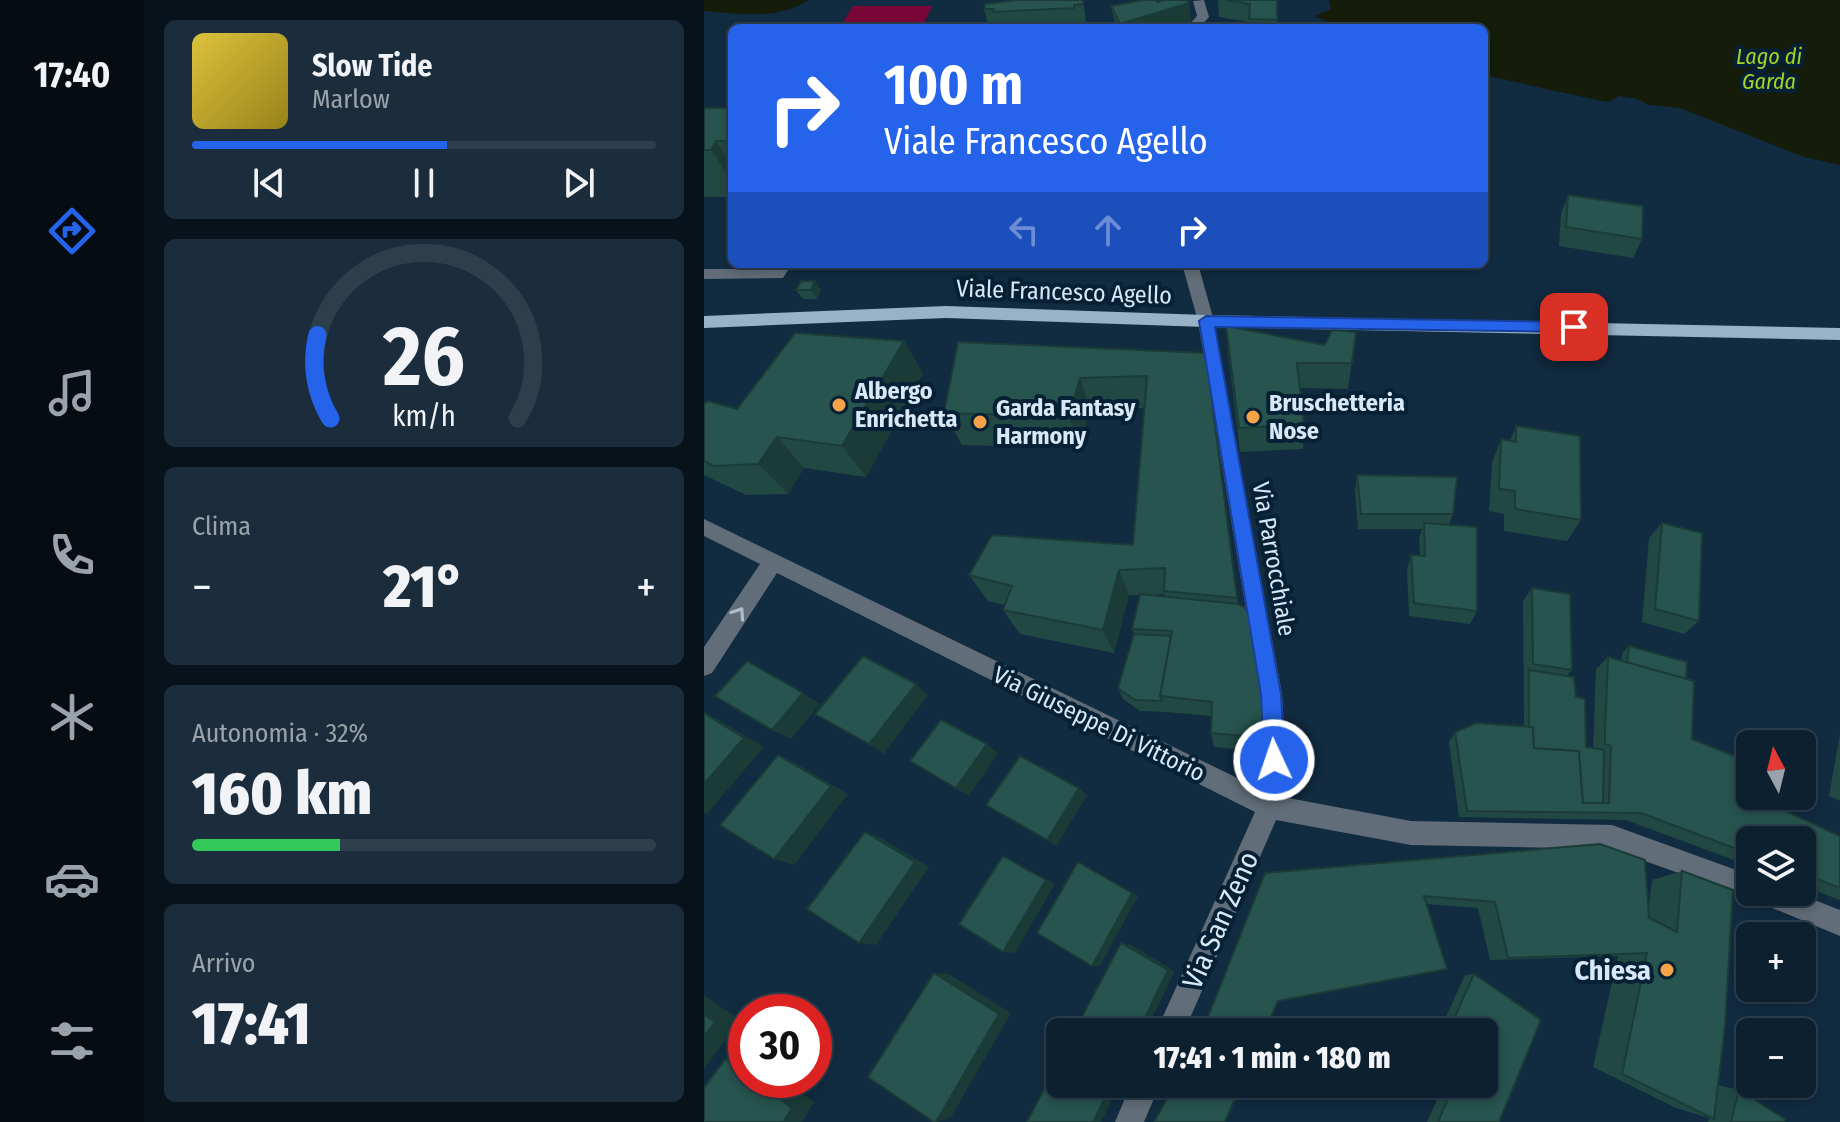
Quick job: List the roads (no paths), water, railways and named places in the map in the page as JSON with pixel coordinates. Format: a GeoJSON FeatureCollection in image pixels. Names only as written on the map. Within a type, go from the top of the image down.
{"type":"FeatureCollection","features":[{"type":"Feature","properties":{"kind":"main road","name":"Viale Francesco Agello"},"geometry":{"type":"LineString","coordinates":[[709,323],[946,312],[1206,321],[1840,334]]}},
{"type":"Feature","properties":{"kind":"street"},"geometry":{"type":"LineString","coordinates":[[1196,24],[1203,17],[1199,1]]}},
{"type":"Feature","properties":{"kind":"street"},"geometry":{"type":"LineString","coordinates":[[704,274],[778,274],[782,268]]}},
{"type":"Feature","properties":{"kind":"street","name":"Via Parrocchiale"},"geometry":{"type":"LineString","coordinates":[[1191,268],[1206,321],[1271,694],[1274,760],[1270,807]]}},
{"type":"Feature","properties":{"kind":"street","name":"Via Giuseppe Di Vittorio"},"geometry":{"type":"LineString","coordinates":[[704,527],[1270,807],[1411,833],[1612,837],[1736,883]]}},
{"type":"Feature","properties":{"kind":"street"},"geometry":{"type":"LineString","coordinates":[[704,666],[774,560]]}},
{"type":"Feature","properties":{"kind":"street","name":"Via San Zeno"},"geometry":{"type":"LineString","coordinates":[[1176,1018],[1270,807]]}},
{"type":"Feature","properties":{"kind":"street"},"geometry":{"type":"LineString","coordinates":[[1797,906],[1840,923]]}},
{"type":"Feature","properties":{"kind":"street"},"geometry":{"type":"LineString","coordinates":[[1129,1122],[1140,1098]]}},
{"type":"Feature","properties":{"kind":"water"},"geometry":{"type":"Polygon","coordinates":[[[704,0],[809,0],[784,11],[758,14],[704,11],[704,0]]]}},
{"type":"Feature","properties":{"kind":"water","name":"Lago di Garda"},"geometry":{"type":"Polygon","coordinates":[[[1329,0],[1840,0],[1840,165],[1804,157],[1680,108],[1649,105],[1638,99],[1619,96],[1609,102],[1488,76],[1488,24],[1332,24],[1315,16],[1331,9],[1329,0]]]}},
{"type":"Feature","properties":{"kind":"place","name":"Albergo Enrichetta"},"geometry":{"type":"Point","coordinates":[839,405]}},
{"type":"Feature","properties":{"kind":"place","name":"Bruschetteria Nose"},"geometry":{"type":"Point","coordinates":[1253,417]}},
{"type":"Feature","properties":{"kind":"place","name":"Garda Fantasy Harmony"},"geometry":{"type":"Point","coordinates":[980,422]}},
{"type":"Feature","properties":{"kind":"place","name":"Chiesa"},"geometry":{"type":"Point","coordinates":[1667,970]}}]}
